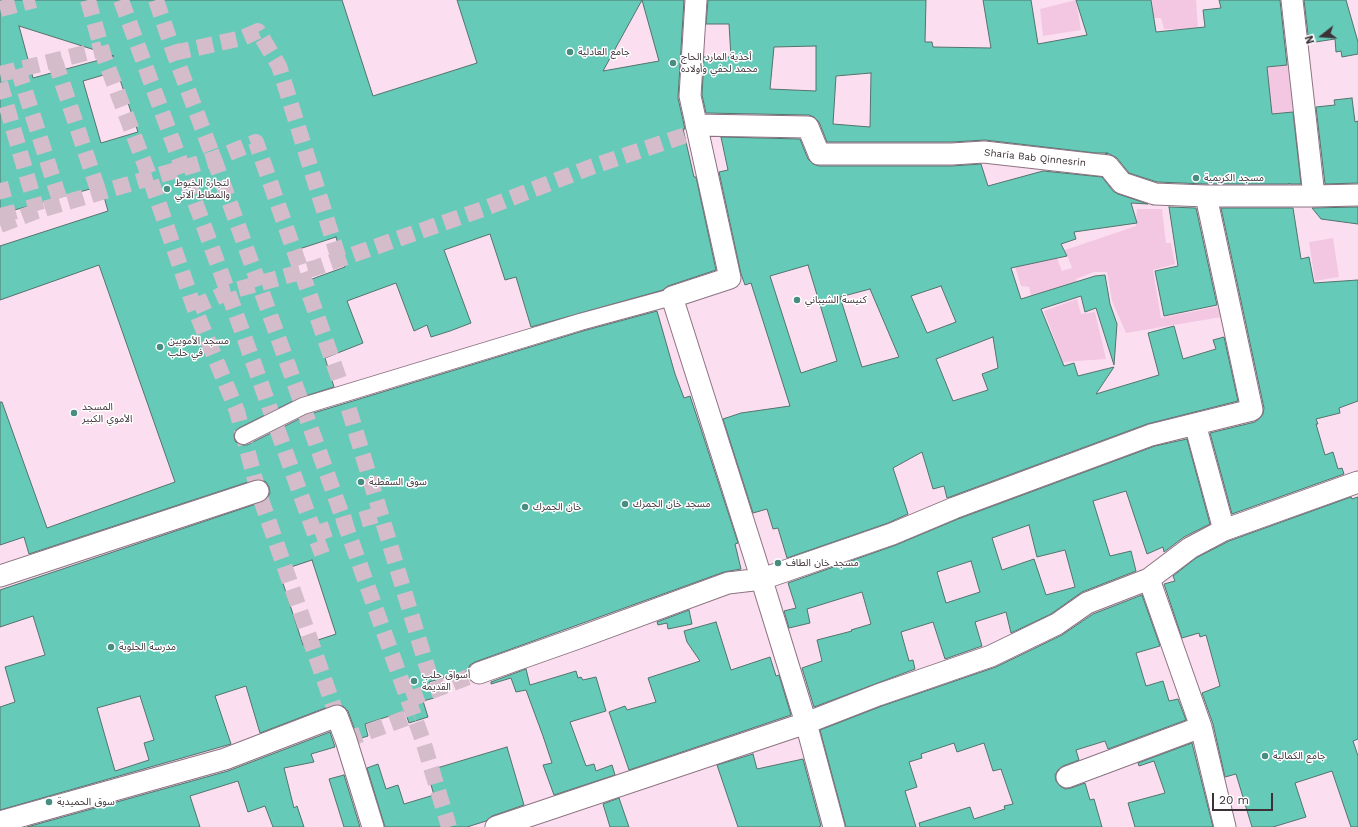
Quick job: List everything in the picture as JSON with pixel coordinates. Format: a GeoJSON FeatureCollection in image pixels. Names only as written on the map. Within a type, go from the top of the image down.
{"type":"FeatureCollection","features":[{"type":"Feature","properties":{"kind":"street"},"geometry":{"type":"LineString","coordinates":[[243,436],[303,406],[580,322],[672,297],[730,278],[690,96],[696,0]]}},
{"type":"Feature","properties":{"kind":"street"},"geometry":{"type":"LineString","coordinates":[[1292,0],[1314,196]]}},
{"type":"Feature","properties":{"kind":"street","name":"Sharia Bab Qinnesrin"},"geometry":{"type":"LineString","coordinates":[[696,125],[808,127],[819,154],[952,154],[984,152],[1108,166],[1122,183],[1155,194],[1206,196],[1358,195]]}},
{"type":"Feature","properties":{"kind":"street"},"geometry":{"type":"LineString","coordinates":[[480,672],[728,583],[762,579],[892,534],[954,508],[1151,435],[1252,410],[1206,196]]}},
{"type":"Feature","properties":{"kind":"street"},"geometry":{"type":"LineString","coordinates":[[672,297],[762,579],[806,723],[834,827]]}},
{"type":"Feature","properties":{"kind":"street"},"geometry":{"type":"LineString","coordinates":[[1195,424],[1224,530]]}},
{"type":"Feature","properties":{"kind":"street"},"geometry":{"type":"LineString","coordinates":[[496,827],[806,723],[878,695],[991,656],[1057,624],[1086,603],[1149,579],[1190,548],[1224,530],[1358,482]]}},
{"type":"Feature","properties":{"kind":"street"},"geometry":{"type":"LineString","coordinates":[[0,576],[258,491]]}},
{"type":"Feature","properties":{"kind":"street"},"geometry":{"type":"LineString","coordinates":[[1149,579],[1201,727],[1225,827]]}},
{"type":"Feature","properties":{"kind":"street"},"geometry":{"type":"LineString","coordinates":[[0,822],[225,759],[337,716],[373,827]]}},
{"type":"Feature","properties":{"kind":"street"},"geometry":{"type":"LineString","coordinates":[[1067,777],[1201,727]]}},
{"type":"Feature","properties":{"kind":"shaded area"},"geometry":{"type":"Polygon","coordinates":[[[1076,0],[1081,30],[1043,36],[1040,9],[1076,0]]]}},
{"type":"Feature","properties":{"kind":"shaded area"},"geometry":{"type":"Polygon","coordinates":[[[1152,0],[1196,0],[1198,29],[1164,29],[1161,18],[1154,18],[1152,0]]]}},
{"type":"Feature","properties":{"kind":"shaded area"},"geometry":{"type":"Polygon","coordinates":[[[1295,64],[1301,111],[1272,114],[1267,67],[1295,64]]]}},
{"type":"Feature","properties":{"kind":"shaded area"},"geometry":{"type":"Polygon","coordinates":[[[1137,209],[1162,209],[1166,243],[1171,243],[1175,264],[1153,270],[1161,318],[1220,306],[1222,317],[1126,333],[1112,301],[1107,272],[1094,272],[1076,279],[1077,282],[1031,296],[1029,287],[1021,286],[1014,263],[1038,262],[1057,258],[1062,271],[1072,268],[1065,250],[1136,226],[1137,209]]]}},
{"type":"Feature","properties":{"kind":"shaded area"},"geometry":{"type":"Polygon","coordinates":[[[1333,238],[1339,277],[1315,281],[1309,242],[1333,238]]]}},
{"type":"Feature","properties":{"kind":"shaded area"},"geometry":{"type":"Polygon","coordinates":[[[1077,299],[1081,314],[1095,312],[1106,359],[1063,362],[1044,311],[1077,299]]]}},
{"type":"Feature","properties":{"kind":"building"},"geometry":{"type":"Polygon","coordinates":[[[0,0],[342,0],[373,96],[477,63],[457,0],[642,0],[684,0],[678,98],[685,129],[683,129],[694,177],[696,177],[716,270],[668,286],[663,290],[531,327],[516,277],[505,280],[490,234],[444,250],[471,323],[431,337],[427,325],[414,331],[396,283],[347,301],[363,343],[325,358],[334,387],[299,398],[239,428],[235,431],[234,436],[235,441],[238,444],[247,445],[307,415],[583,331],[657,311],[675,374],[684,398],[690,396],[700,426],[738,543],[735,544],[741,569],[724,572],[475,662],[470,665],[467,671],[429,682],[434,698],[423,701],[428,717],[409,723],[405,711],[365,724],[368,736],[358,739],[348,711],[339,704],[260,733],[246,686],[215,696],[231,744],[0,810],[0,707],[15,702],[5,667],[45,655],[33,616],[0,627],[0,590],[262,502],[267,499],[270,493],[266,482],[260,479],[254,480],[29,554],[24,537],[0,545],[0,402],[2,402],[47,528],[175,482],[99,265],[0,300],[0,246],[108,211],[101,186],[0,214],[0,0]],[[642,0],[603,71],[659,61],[642,0]],[[19,26],[33,78],[114,56],[19,26]],[[117,71],[83,81],[101,143],[138,132],[117,71]],[[336,237],[290,252],[301,283],[345,267],[336,237]],[[312,560],[279,571],[303,645],[336,634],[312,560]],[[140,696],[97,708],[115,771],[149,760],[144,743],[154,740],[140,696]]]}},
{"type":"Feature","properties":{"kind":"building"},"geometry":{"type":"Polygon","coordinates":[[[708,0],[926,0],[925,42],[932,42],[933,47],[991,48],[983,0],[1031,0],[1038,44],[1087,35],[1076,0],[1151,0],[1156,32],[1205,27],[1203,10],[1221,8],[1219,0],[1280,0],[1287,65],[1267,67],[1272,114],[1293,112],[1301,184],[1206,184],[1157,182],[1129,173],[1117,158],[1110,154],[1105,154],[1108,153],[1096,153],[985,140],[952,142],[827,142],[819,122],[814,117],[809,115],[706,113],[702,95],[704,57],[731,57],[729,24],[706,24],[708,0]],[[816,46],[774,47],[770,89],[816,91],[816,46]],[[871,73],[836,76],[833,124],[870,127],[871,73]]]}},
{"type":"Feature","properties":{"kind":"building"},"geometry":{"type":"Polygon","coordinates":[[[1304,0],[1346,0],[1358,42],[1358,54],[1342,57],[1341,51],[1336,52],[1335,39],[1309,43],[1304,0]]]}},
{"type":"Feature","properties":{"kind":"building"},"geometry":{"type":"Polygon","coordinates":[[[1352,98],[1355,122],[1358,121],[1358,183],[1325,184],[1316,107],[1335,105],[1334,100],[1352,98]]]}},
{"type":"Feature","properties":{"kind":"building"},"geometry":{"type":"Polygon","coordinates":[[[721,137],[800,139],[808,159],[813,164],[819,166],[952,166],[981,164],[988,186],[1043,171],[1102,177],[1113,191],[1118,194],[1148,204],[1131,203],[1137,223],[1074,232],[1076,239],[1061,244],[1067,256],[1011,268],[1021,299],[1095,276],[1105,275],[1110,304],[1117,324],[1114,365],[1096,308],[1085,312],[1081,296],[1041,309],[1064,366],[1074,363],[1078,376],[1114,367],[1096,394],[1159,375],[1148,333],[1174,326],[1183,359],[1216,349],[1213,340],[1224,337],[1238,401],[1147,424],[947,498],[944,486],[933,489],[922,452],[893,468],[908,514],[888,523],[787,558],[778,528],[773,529],[767,509],[753,513],[723,419],[741,413],[790,406],[751,283],[745,285],[741,274],[719,172],[728,170],[721,137]],[[808,265],[770,276],[801,373],[837,361],[808,265]],[[941,286],[911,296],[927,333],[956,322],[941,286]],[[870,289],[840,297],[862,367],[899,357],[870,289]],[[993,337],[936,359],[953,401],[988,390],[982,374],[998,368],[993,337]]]}},
{"type":"Feature","properties":{"kind":"building"},"geometry":{"type":"Polygon","coordinates":[[[1169,207],[1196,208],[1217,305],[1164,316],[1155,271],[1178,266],[1169,207]]]}},
{"type":"Feature","properties":{"kind":"building"},"geometry":{"type":"Polygon","coordinates":[[[1358,207],[1358,224],[1321,219],[1312,208],[1358,207]]]}},
{"type":"Feature","properties":{"kind":"building"},"geometry":{"type":"Polygon","coordinates":[[[1221,208],[1293,208],[1301,259],[1309,257],[1314,283],[1358,280],[1358,401],[1339,408],[1340,413],[1316,419],[1318,424],[1316,424],[1325,455],[1333,452],[1338,469],[1342,468],[1344,474],[1232,514],[1210,433],[1255,422],[1263,414],[1264,408],[1221,208]]]}},
{"type":"Feature","properties":{"kind":"building"},"geometry":{"type":"Polygon","coordinates":[[[1187,439],[1210,524],[1184,537],[1164,552],[1163,547],[1147,554],[1126,491],[1093,501],[1110,556],[1131,551],[1136,571],[1082,592],[1051,614],[1011,633],[1006,612],[975,622],[982,646],[945,659],[933,622],[901,632],[909,661],[913,660],[915,669],[814,707],[802,668],[822,661],[817,640],[852,631],[851,630],[871,624],[862,592],[807,609],[810,623],[789,628],[784,611],[796,608],[788,583],[896,545],[958,519],[1155,446],[1187,439]],[[1029,525],[992,538],[1002,570],[1034,559],[1046,595],[1075,587],[1065,550],[1037,557],[1029,525]],[[971,561],[937,572],[946,603],[980,592],[971,561]]]}},
{"type":"Feature","properties":{"kind":"building"},"geometry":{"type":"Polygon","coordinates":[[[1351,497],[1352,499],[1358,497],[1358,739],[1353,741],[1358,756],[1358,827],[1351,827],[1332,771],[1295,783],[1306,817],[1273,827],[1252,827],[1236,774],[1225,777],[1213,724],[1202,693],[1220,686],[1206,635],[1200,637],[1199,633],[1182,638],[1164,584],[1175,581],[1173,576],[1196,558],[1229,541],[1351,497]]]}},
{"type":"Feature","properties":{"kind":"building"},"geometry":{"type":"Polygon","coordinates":[[[1142,595],[1160,646],[1136,653],[1146,686],[1163,681],[1169,701],[1178,699],[1186,720],[1108,749],[1105,741],[1076,750],[1079,760],[1063,766],[1058,770],[1055,775],[1056,781],[1065,789],[1085,783],[1090,800],[1094,799],[1102,827],[920,827],[919,823],[970,807],[974,819],[1005,809],[1004,806],[1013,804],[1001,769],[993,771],[984,743],[957,752],[954,743],[921,754],[922,758],[909,762],[917,787],[905,791],[916,827],[846,827],[820,730],[882,706],[996,667],[1062,635],[1093,614],[1142,595]]]}},
{"type":"Feature","properties":{"kind":"building"},"geometry":{"type":"Polygon","coordinates":[[[689,610],[692,624],[668,629],[667,623],[658,625],[657,622],[689,610]]]}},
{"type":"Feature","properties":{"kind":"building"},"geometry":{"type":"Polygon","coordinates":[[[716,622],[731,670],[770,657],[776,676],[779,675],[791,715],[629,770],[609,712],[625,706],[627,710],[656,702],[648,678],[700,661],[687,642],[684,631],[716,622]]]}},
{"type":"Feature","properties":{"kind":"building"},"geometry":{"type":"Polygon","coordinates":[[[526,669],[530,685],[576,671],[578,678],[581,677],[583,680],[596,677],[606,711],[570,722],[586,766],[594,764],[596,771],[612,765],[615,775],[554,795],[543,765],[552,763],[526,690],[516,692],[511,678],[491,684],[491,682],[526,669]]]}},
{"type":"Feature","properties":{"kind":"building"},"geometry":{"type":"Polygon","coordinates":[[[330,732],[335,747],[311,754],[314,762],[284,768],[294,808],[297,806],[304,827],[273,827],[265,806],[248,812],[238,781],[190,796],[200,827],[27,827],[228,771],[330,732]]]}},
{"type":"Feature","properties":{"kind":"building"},"geometry":{"type":"Polygon","coordinates":[[[1192,743],[1213,827],[1135,827],[1128,803],[1165,793],[1154,761],[1139,766],[1138,763],[1192,743]]]}},
{"type":"Feature","properties":{"kind":"building"},"geometry":{"type":"Polygon","coordinates":[[[507,747],[524,805],[492,816],[486,821],[467,827],[385,827],[367,768],[378,764],[386,789],[398,785],[404,804],[434,795],[427,771],[507,747]]]}},
{"type":"Feature","properties":{"kind":"building"},"geometry":{"type":"Polygon","coordinates":[[[753,754],[757,769],[803,759],[821,826],[738,827],[717,765],[753,754]]]}},
{"type":"Feature","properties":{"kind":"building"},"geometry":{"type":"Polygon","coordinates":[[[344,775],[360,827],[344,827],[329,779],[344,775]]]}},
{"type":"Feature","properties":{"kind":"building"},"geometry":{"type":"Polygon","coordinates":[[[619,798],[629,827],[610,827],[603,804],[619,798]]]}},
{"type":"Feature","properties":{"kind":"tunnel"},"geometry":{"type":"LineString","coordinates":[[0,9],[35,0]]}},
{"type":"Feature","properties":{"kind":"tunnel"},"geometry":{"type":"LineString","coordinates":[[88,0],[104,57],[150,178],[194,307],[237,411],[258,491],[337,716]]}},
{"type":"Feature","properties":{"kind":"tunnel"},"geometry":{"type":"LineString","coordinates":[[121,0],[322,554]]}},
{"type":"Feature","properties":{"kind":"tunnel"},"geometry":{"type":"LineString","coordinates":[[156,0],[423,741],[449,827]]}},
{"type":"Feature","properties":{"kind":"tunnel"},"geometry":{"type":"LineString","coordinates":[[174,53],[242,38],[258,31],[279,66],[339,259]]}},
{"type":"Feature","properties":{"kind":"tunnel"},"geometry":{"type":"LineString","coordinates":[[0,74],[102,49]]}},
{"type":"Feature","properties":{"kind":"tunnel"},"geometry":{"type":"LineString","coordinates":[[55,61],[99,193]]}},
{"type":"Feature","properties":{"kind":"tunnel"},"geometry":{"type":"LineString","coordinates":[[18,69],[61,204]]}},
{"type":"Feature","properties":{"kind":"tunnel"},"geometry":{"type":"LineString","coordinates":[[0,83],[37,211]]}},
{"type":"Feature","properties":{"kind":"tunnel"},"geometry":{"type":"LineString","coordinates":[[194,307],[228,292],[315,268],[483,209],[591,167],[698,131]]}},
{"type":"Feature","properties":{"kind":"tunnel"},"geometry":{"type":"LineString","coordinates":[[0,225],[37,211],[214,159],[256,142],[344,393],[434,690]]}},
{"type":"Feature","properties":{"kind":"tunnel"},"geometry":{"type":"LineString","coordinates":[[0,183],[10,221]]}},
{"type":"Feature","properties":{"kind":"tunnel"},"geometry":{"type":"LineString","coordinates":[[315,534],[381,514]]}},
{"type":"Feature","properties":{"kind":"tunnel"},"geometry":{"type":"LineString","coordinates":[[408,700],[479,673]]}},
{"type":"Feature","properties":{"kind":"tunnel"},"geometry":{"type":"LineString","coordinates":[[346,740],[414,715]]}},
{"type":"Feature","properties":{"kind":"place","name":"جامع العادلية"},"geometry":{"type":"Point","coordinates":[570,52]}},
{"type":"Feature","properties":{"kind":"place","name":"أحذية المارد الحاج محمد لحفي وأولاده"},"geometry":{"type":"Point","coordinates":[673,63]}},
{"type":"Feature","properties":{"kind":"place","name":"مسجد الكريمية"},"geometry":{"type":"Point","coordinates":[1196,178]}},
{"type":"Feature","properties":{"kind":"place","name":"لتجارة الخيوط والمطاط آلاتي"},"geometry":{"type":"Point","coordinates":[167,189]}},
{"type":"Feature","properties":{"kind":"place","name":"كنيسة الشيباني"},"geometry":{"type":"Point","coordinates":[797,300]}},
{"type":"Feature","properties":{"kind":"place","name":"مسجد الأمويين في حلب"},"geometry":{"type":"Point","coordinates":[160,347]}},
{"type":"Feature","properties":{"kind":"place","name":"المسجد الأموي الكبير"},"geometry":{"type":"Point","coordinates":[74,413]}},
{"type":"Feature","properties":{"kind":"place","name":"سوق السقطية"},"geometry":{"type":"Point","coordinates":[361,482]}},
{"type":"Feature","properties":{"kind":"place","name":"مسجد خان الجمرك"},"geometry":{"type":"Point","coordinates":[625,504]}},
{"type":"Feature","properties":{"kind":"place","name":"خان الجمرك"},"geometry":{"type":"Point","coordinates":[525,507]}},
{"type":"Feature","properties":{"kind":"place","name":"مسجد خان الطاف"},"geometry":{"type":"Point","coordinates":[778,563]}},
{"type":"Feature","properties":{"kind":"place","name":"مدرسة الحلوية"},"geometry":{"type":"Point","coordinates":[111,647]}},
{"type":"Feature","properties":{"kind":"place","name":"أسواق حلب القديمة"},"geometry":{"type":"Point","coordinates":[414,681]}},
{"type":"Feature","properties":{"kind":"place","name":"جامع الكمالية"},"geometry":{"type":"Point","coordinates":[1265,756]}},
{"type":"Feature","properties":{"kind":"place","name":"سوق الحميدية"},"geometry":{"type":"Point","coordinates":[49,802]}}]}
